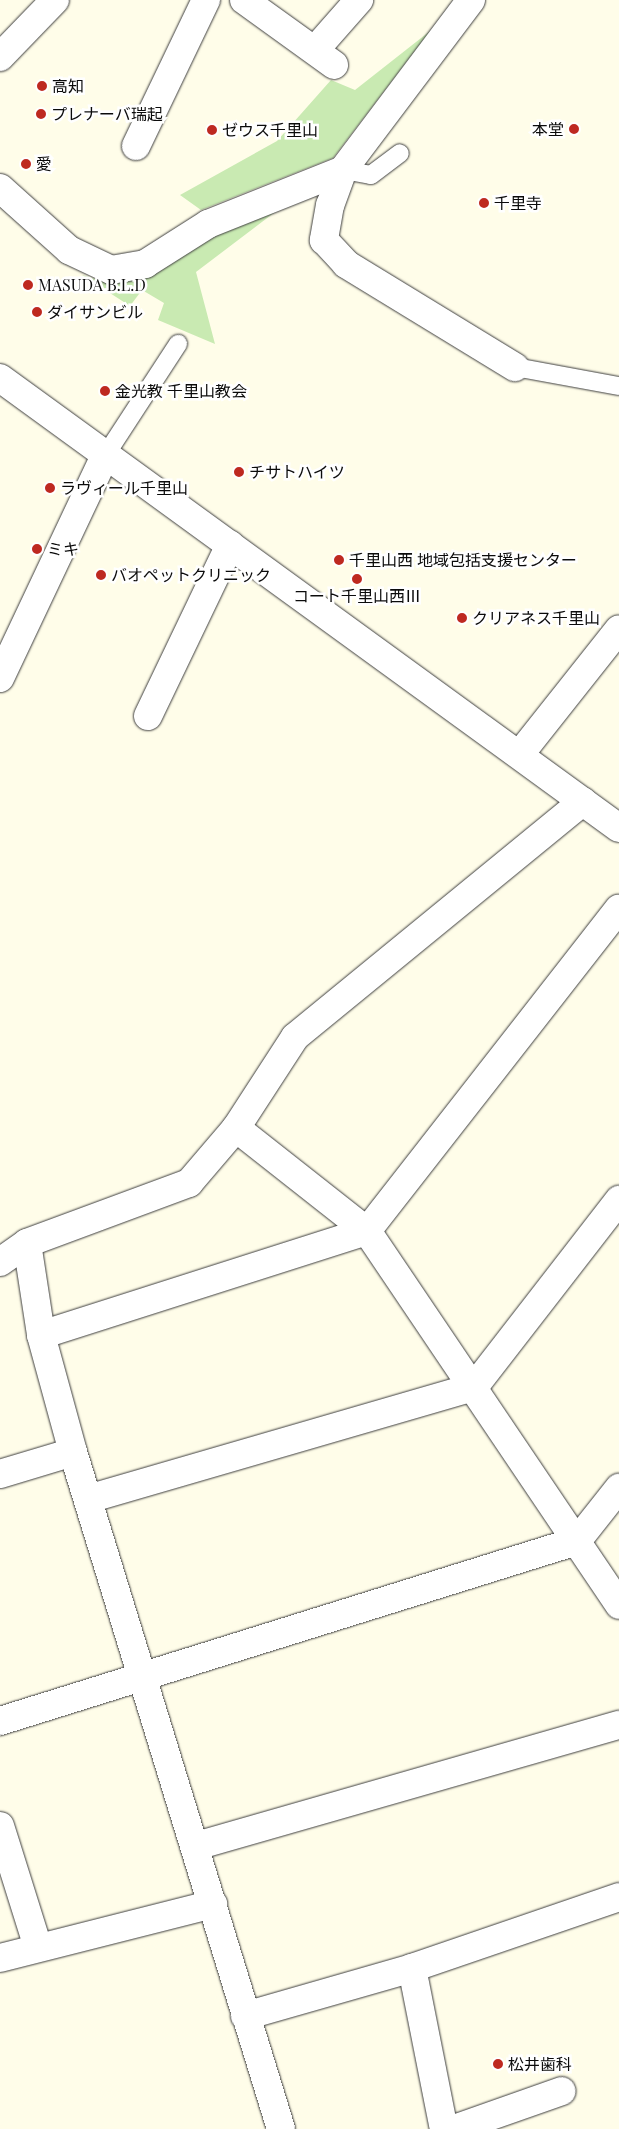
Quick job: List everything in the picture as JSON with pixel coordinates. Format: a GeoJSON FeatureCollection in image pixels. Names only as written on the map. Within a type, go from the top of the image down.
{"type":"FeatureCollection","features":[{"type":"Feature","properties":{"kind":"street"},"geometry":{"type":"LineString","coordinates":[[0,57],[55,0]]}},
{"type":"Feature","properties":{"kind":"street"},"geometry":{"type":"LineString","coordinates":[[136,146],[206,0]]}},
{"type":"Feature","properties":{"kind":"street"},"geometry":{"type":"LineString","coordinates":[[244,0],[325,58],[360,0]]}},
{"type":"Feature","properties":{"kind":"street"},"geometry":{"type":"LineString","coordinates":[[472,0],[343,170],[330,205],[324,240],[346,264],[515,368]]}},
{"type":"Feature","properties":{"kind":"street"},"geometry":{"type":"LineString","coordinates":[[0,188],[70,250],[111,270],[145,264],[208,224],[343,170]]}},
{"type":"Feature","properties":{"kind":"street"},"geometry":{"type":"LineString","coordinates":[[0,378],[105,456],[520,754],[619,828]]}},
{"type":"Feature","properties":{"kind":"street"},"geometry":{"type":"LineString","coordinates":[[0,678],[105,456]]}},
{"type":"Feature","properties":{"kind":"street"},"geometry":{"type":"LineString","coordinates":[[148,716],[230,545]]}},
{"type":"Feature","properties":{"kind":"street"},"geometry":{"type":"LineString","coordinates":[[520,754],[619,629]]}},
{"type":"Feature","properties":{"kind":"street"},"geometry":{"type":"LineString","coordinates":[[0,1262],[27,1243],[190,1183],[236,1128],[295,1037],[583,801]]}},
{"type":"Feature","properties":{"kind":"street"},"geometry":{"type":"LineString","coordinates":[[41,1335],[367,1231],[619,909]]}},
{"type":"Feature","properties":{"kind":"street"},"geometry":{"type":"LineString","coordinates":[[236,1128],[367,1231],[619,1604]]}},
{"type":"Feature","properties":{"kind":"street"},"geometry":{"type":"LineString","coordinates":[[88,1500],[474,1387],[619,1200]]}},
{"type":"Feature","properties":{"kind":"street"},"geometry":{"type":"LineString","coordinates":[[27,1243],[41,1335],[73,1452],[144,1676],[245,2016],[281,2129]]}},
{"type":"Feature","properties":{"kind":"street"},"geometry":{"type":"LineString","coordinates":[[0,1474],[73,1452]]}},
{"type":"Feature","properties":{"kind":"street"},"geometry":{"type":"LineString","coordinates":[[0,1721],[577,1541],[619,1488]]}},
{"type":"Feature","properties":{"kind":"street"},"geometry":{"type":"LineString","coordinates":[[196,1846],[619,1725]]}},
{"type":"Feature","properties":{"kind":"street"},"geometry":{"type":"LineString","coordinates":[[0,1826],[38,1947]]}},
{"type":"Feature","properties":{"kind":"street"},"geometry":{"type":"LineString","coordinates":[[245,2016],[412,1968],[619,1896]]}},
{"type":"Feature","properties":{"kind":"street"},"geometry":{"type":"LineString","coordinates":[[0,1958],[213,1904]]}},
{"type":"Feature","properties":{"kind":"street"},"geometry":{"type":"LineString","coordinates":[[412,1968],[444,2129]]}},
{"type":"Feature","properties":{"kind":"street"},"geometry":{"type":"LineString","coordinates":[[466,2127],[562,2091]]}},
{"type":"Feature","properties":{"kind":"lane"},"geometry":{"type":"LineString","coordinates":[[343,170],[371,176],[400,153]]}},
{"type":"Feature","properties":{"kind":"lane"},"geometry":{"type":"LineString","coordinates":[[105,456],[178,344]]}},
{"type":"Feature","properties":{"kind":"lane"},"geometry":{"type":"LineString","coordinates":[[515,368],[619,386]]}},
{"type":"Feature","properties":{"kind":"green space"},"geometry":{"type":"Polygon","coordinates":[[[430,31],[333,158],[201,210],[180,195],[277,141],[331,80],[355,90],[430,31]]]}},
{"type":"Feature","properties":{"kind":"green space"},"geometry":{"type":"Polygon","coordinates":[[[287,203],[196,272],[215,344],[158,320],[164,303],[142,290],[130,306],[82,275],[102,281],[151,276],[215,230],[287,203]]]}},
{"type":"Feature","properties":{"kind":"place","name":"高知"},"geometry":{"type":"Point","coordinates":[42,86]}},
{"type":"Feature","properties":{"kind":"place","name":"プレナーバ瑞起"},"geometry":{"type":"Point","coordinates":[41,114]}},
{"type":"Feature","properties":{"kind":"place","name":"本堂"},"geometry":{"type":"Point","coordinates":[574,129]}},
{"type":"Feature","properties":{"kind":"place","name":"ゼウス千里山"},"geometry":{"type":"Point","coordinates":[212,130]}},
{"type":"Feature","properties":{"kind":"place","name":"愛"},"geometry":{"type":"Point","coordinates":[26,164]}},
{"type":"Feature","properties":{"kind":"place","name":"千里寺"},"geometry":{"type":"Point","coordinates":[484,203]}},
{"type":"Feature","properties":{"kind":"place","name":"MASUDA B.L.D"},"geometry":{"type":"Point","coordinates":[28,285]}},
{"type":"Feature","properties":{"kind":"place","name":"ダイサンビル"},"geometry":{"type":"Point","coordinates":[37,312]}},
{"type":"Feature","properties":{"kind":"place","name":"金光教 千里山教会"},"geometry":{"type":"Point","coordinates":[105,391]}},
{"type":"Feature","properties":{"kind":"place","name":"チサトハイツ"},"geometry":{"type":"Point","coordinates":[239,472]}},
{"type":"Feature","properties":{"kind":"place","name":"ラヴィール千里山"},"geometry":{"type":"Point","coordinates":[50,488]}},
{"type":"Feature","properties":{"kind":"place","name":"ミキ"},"geometry":{"type":"Point","coordinates":[37,549]}},
{"type":"Feature","properties":{"kind":"place","name":"千里山西 地域包括支援センター"},"geometry":{"type":"Point","coordinates":[339,560]}},
{"type":"Feature","properties":{"kind":"place","name":"バオペットクリニック"},"geometry":{"type":"Point","coordinates":[101,575]}},
{"type":"Feature","properties":{"kind":"place","name":"コート千里山西Ⅲ"},"geometry":{"type":"Point","coordinates":[357,579]}},
{"type":"Feature","properties":{"kind":"place","name":"クリアネス千里山"},"geometry":{"type":"Point","coordinates":[462,618]}},
{"type":"Feature","properties":{"kind":"place","name":"松井歯科"},"geometry":{"type":"Point","coordinates":[498,2064]}}]}
